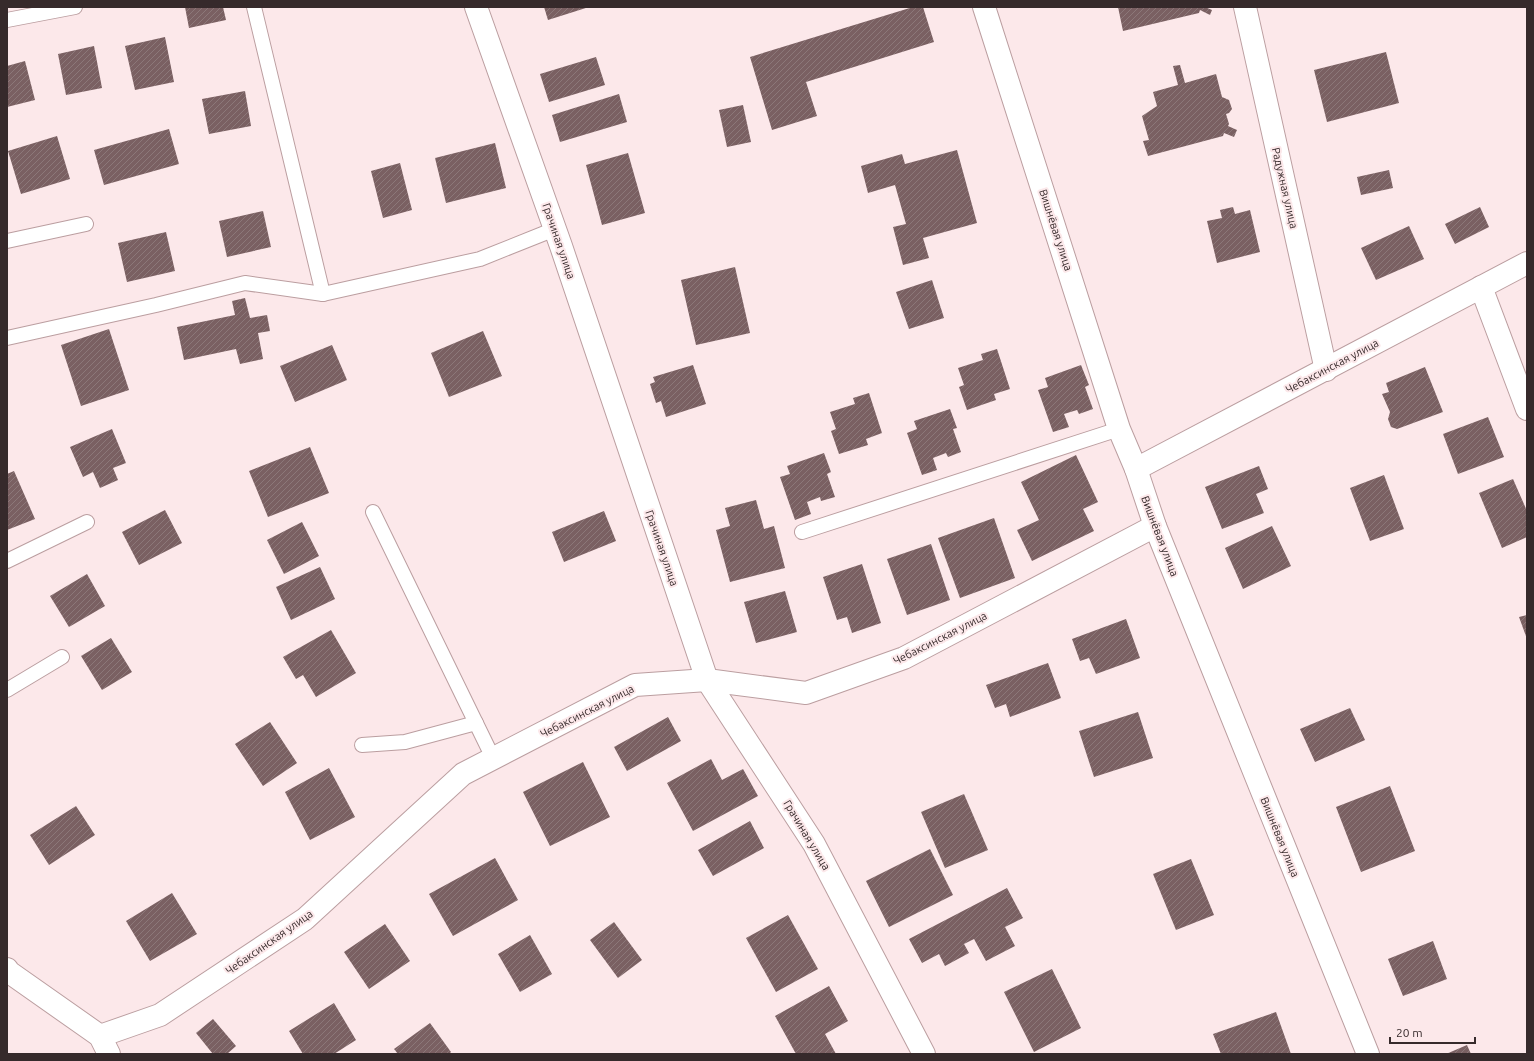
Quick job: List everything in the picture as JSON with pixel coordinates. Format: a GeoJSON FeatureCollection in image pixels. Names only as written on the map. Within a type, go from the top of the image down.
{"type":"FeatureCollection","features":[{"type":"Feature","properties":{"kind":"street","name":"Грачиная улица"},"geometry":{"type":"LineString","coordinates":[[476,7],[555,229],[707,680],[814,844],[924,1054]]}},
{"type":"Feature","properties":{"kind":"street","name":"Вишнёвая улица"},"geometry":{"type":"LineString","coordinates":[[984,7],[1119,428],[1136,469],[1155,526],[1368,1054]]}},
{"type":"Feature","properties":{"kind":"street","name":"Радужная улица"},"geometry":{"type":"LineString","coordinates":[[1245,7],[1326,370]]}},
{"type":"Feature","properties":{"kind":"street","name":"Чебаксинская улица"},"geometry":{"type":"LineString","coordinates":[[1136,469],[1527,263]]}},
{"type":"Feature","properties":{"kind":"street"},"geometry":{"type":"LineString","coordinates":[[1481,287],[1527,409]]}},
{"type":"Feature","properties":{"kind":"street","name":"Чебаксинская улица"},"geometry":{"type":"LineString","coordinates":[[104,1045],[160,1015],[305,920],[463,774],[635,685],[707,680],[806,693],[904,658],[1155,526]]}},
{"type":"Feature","properties":{"kind":"street"},"geometry":{"type":"LineString","coordinates":[[7,969],[104,1045]]}},
{"type":"Feature","properties":{"kind":"lane"},"geometry":{"type":"LineString","coordinates":[[7,20],[75,7]]}},
{"type":"Feature","properties":{"kind":"lane"},"geometry":{"type":"LineString","coordinates":[[254,7],[324,294]]}},
{"type":"Feature","properties":{"kind":"lane"},"geometry":{"type":"LineString","coordinates":[[7,241],[86,224]]}},
{"type":"Feature","properties":{"kind":"lane"},"geometry":{"type":"LineString","coordinates":[[7,338],[156,305],[245,283],[324,294],[480,259],[555,229]]}},
{"type":"Feature","properties":{"kind":"lane"},"geometry":{"type":"LineString","coordinates":[[802,532],[1119,428]]}},
{"type":"Feature","properties":{"kind":"lane"},"geometry":{"type":"LineString","coordinates":[[374,512],[493,758]]}},
{"type":"Feature","properties":{"kind":"lane"},"geometry":{"type":"LineString","coordinates":[[7,561],[87,522]]}},
{"type":"Feature","properties":{"kind":"lane"},"geometry":{"type":"LineString","coordinates":[[7,690],[62,656]]}},
{"type":"Feature","properties":{"kind":"lane"},"geometry":{"type":"LineString","coordinates":[[362,745],[405,742],[476,723]]}},
{"type":"Feature","properties":{"kind":"building"},"geometry":{"type":"Polygon","coordinates":[[[185,7],[223,7],[226,20],[189,28],[185,7]]]}},
{"type":"Feature","properties":{"kind":"building"},"geometry":{"type":"Polygon","coordinates":[[[544,7],[589,7],[548,20],[544,7]]]}},
{"type":"Feature","properties":{"kind":"building"},"geometry":{"type":"Polygon","coordinates":[[[913,7],[923,7],[934,42],[806,82],[817,116],[772,130],[750,57],[913,7]]]}},
{"type":"Feature","properties":{"kind":"building"},"geometry":{"type":"Polygon","coordinates":[[[1118,7],[1205,7],[1212,10],[1210,15],[1200,10],[1199,13],[1123,31],[1118,7]]]}},
{"type":"Feature","properties":{"kind":"building"},"geometry":{"type":"Polygon","coordinates":[[[165,37],[174,82],[135,90],[125,46],[165,37]]]}},
{"type":"Feature","properties":{"kind":"building"},"geometry":{"type":"Polygon","coordinates":[[[94,46],[102,88],[66,95],[58,54],[94,46]]]}},
{"type":"Feature","properties":{"kind":"building"},"geometry":{"type":"Polygon","coordinates":[[[1386,52],[1399,103],[1327,122],[1314,70],[1386,52]]]}},
{"type":"Feature","properties":{"kind":"building"},"geometry":{"type":"Polygon","coordinates":[[[596,57],[605,85],[549,102],[540,74],[596,57]]]}},
{"type":"Feature","properties":{"kind":"building"},"geometry":{"type":"Polygon","coordinates":[[[25,61],[35,100],[7,107],[7,66],[25,61]]]}},
{"type":"Feature","properties":{"kind":"building"},"geometry":{"type":"Polygon","coordinates":[[[1180,65],[1185,83],[1216,74],[1222,97],[1229,100],[1232,109],[1226,114],[1229,124],[1228,126],[1237,130],[1234,137],[1224,133],[1223,136],[1148,156],[1143,141],[1149,140],[1142,116],[1157,106],[1153,92],[1178,85],[1173,66],[1180,65]]]}},
{"type":"Feature","properties":{"kind":"building"},"geometry":{"type":"Polygon","coordinates":[[[245,91],[251,126],[209,134],[202,99],[245,91]]]}},
{"type":"Feature","properties":{"kind":"building"},"geometry":{"type":"Polygon","coordinates":[[[619,94],[627,122],[560,142],[552,115],[619,94]]]}},
{"type":"Feature","properties":{"kind":"building"},"geometry":{"type":"Polygon","coordinates":[[[743,105],[751,142],[727,147],[719,110],[743,105]]]}},
{"type":"Feature","properties":{"kind":"building"},"geometry":{"type":"Polygon","coordinates":[[[169,129],[179,164],[104,185],[94,150],[169,129]]]}},
{"type":"Feature","properties":{"kind":"building"},"geometry":{"type":"Polygon","coordinates":[[[57,136],[70,179],[21,194],[8,151],[57,136]]]}},
{"type":"Feature","properties":{"kind":"building"},"geometry":{"type":"Polygon","coordinates":[[[495,143],[506,188],[446,203],[435,158],[495,143]]]}},
{"type":"Feature","properties":{"kind":"building"},"geometry":{"type":"Polygon","coordinates":[[[957,150],[977,223],[923,238],[929,258],[903,265],[893,227],[906,224],[895,185],[868,193],[861,166],[902,154],[905,164],[957,150]]]}},
{"type":"Feature","properties":{"kind":"building"},"geometry":{"type":"Polygon","coordinates":[[[628,153],[645,213],[602,225],[586,165],[628,153]]]}},
{"type":"Feature","properties":{"kind":"building"},"geometry":{"type":"Polygon","coordinates":[[[400,163],[412,210],[383,218],[371,171],[400,163]]]}},
{"type":"Feature","properties":{"kind":"building"},"geometry":{"type":"Polygon","coordinates":[[[1389,170],[1393,188],[1361,195],[1357,177],[1389,170]]]}},
{"type":"Feature","properties":{"kind":"building"},"geometry":{"type":"Polygon","coordinates":[[[1233,207],[1235,214],[1250,210],[1260,252],[1217,263],[1207,221],[1222,218],[1220,210],[1233,207]]]}},
{"type":"Feature","properties":{"kind":"building"},"geometry":{"type":"Polygon","coordinates":[[[1480,207],[1489,227],[1455,244],[1445,224],[1480,207]]]}},
{"type":"Feature","properties":{"kind":"building"},"geometry":{"type":"Polygon","coordinates":[[[263,211],[271,247],[227,257],[219,221],[263,211]]]}},
{"type":"Feature","properties":{"kind":"building"},"geometry":{"type":"Polygon","coordinates":[[[1409,226],[1424,259],[1376,280],[1361,248],[1409,226]]]}},
{"type":"Feature","properties":{"kind":"building"},"geometry":{"type":"Polygon","coordinates":[[[166,232],[175,271],[127,282],[118,243],[166,232]]]}},
{"type":"Feature","properties":{"kind":"building"},"geometry":{"type":"Polygon","coordinates":[[[735,267],[750,333],[696,345],[681,280],[735,267]]]}},
{"type":"Feature","properties":{"kind":"building"},"geometry":{"type":"Polygon","coordinates":[[[932,280],[944,318],[909,329],[896,292],[932,280]]]}},
{"type":"Feature","properties":{"kind":"building"},"geometry":{"type":"Polygon","coordinates":[[[245,298],[250,318],[267,315],[270,331],[258,333],[263,359],[240,364],[236,349],[184,360],[177,327],[235,315],[232,301],[245,298]]]}},
{"type":"Feature","properties":{"kind":"building"},"geometry":{"type":"Polygon","coordinates":[[[109,329],[129,390],[81,406],[61,345],[109,329]]]}},
{"type":"Feature","properties":{"kind":"building"},"geometry":{"type":"Polygon","coordinates":[[[483,331],[502,376],[449,397],[431,353],[483,331]]]}},
{"type":"Feature","properties":{"kind":"building"},"geometry":{"type":"Polygon","coordinates":[[[332,345],[347,380],[295,402],[280,366],[332,345]]]}},
{"type":"Feature","properties":{"kind":"building"},"geometry":{"type":"Polygon","coordinates":[[[997,349],[1010,389],[994,394],[996,400],[967,410],[959,387],[964,385],[958,368],[983,360],[981,354],[997,349]]]}},
{"type":"Feature","properties":{"kind":"building"},"geometry":{"type":"Polygon","coordinates":[[[693,365],[706,404],[666,417],[661,401],[656,403],[650,384],[655,382],[653,377],[693,365]]]}},
{"type":"Feature","properties":{"kind":"building"},"geometry":{"type":"Polygon","coordinates":[[[1081,365],[1089,385],[1085,387],[1093,409],[1079,414],[1077,410],[1064,414],[1069,427],[1053,432],[1038,390],[1048,387],[1045,378],[1081,365]]]}},
{"type":"Feature","properties":{"kind":"building"},"geometry":{"type":"Polygon","coordinates":[[[1425,367],[1443,412],[1397,429],[1391,427],[1388,419],[1390,412],[1382,394],[1389,392],[1386,383],[1425,367]]]}},
{"type":"Feature","properties":{"kind":"building"},"geometry":{"type":"Polygon","coordinates":[[[869,393],[882,433],[866,439],[868,445],[839,454],[831,431],[836,429],[830,412],[855,404],[853,398],[869,393]]]}},
{"type":"Feature","properties":{"kind":"building"},"geometry":{"type":"Polygon","coordinates":[[[950,409],[957,428],[953,429],[961,452],[948,457],[946,453],[933,458],[937,470],[922,475],[907,433],[917,429],[914,421],[950,409]]]}},
{"type":"Feature","properties":{"kind":"building"},"geometry":{"type":"Polygon","coordinates":[[[1488,417],[1504,457],[1458,474],[1443,434],[1488,417]]]}},
{"type":"Feature","properties":{"kind":"building"},"geometry":{"type":"Polygon","coordinates":[[[112,429],[126,463],[113,468],[118,480],[100,488],[93,472],[83,477],[70,447],[112,429]]]}},
{"type":"Feature","properties":{"kind":"building"},"geometry":{"type":"Polygon","coordinates":[[[310,447],[329,493],[268,517],[249,471],[310,447]]]}},
{"type":"Feature","properties":{"kind":"building"},"geometry":{"type":"Polygon","coordinates":[[[824,453],[831,472],[827,474],[835,497],[821,501],[820,497],[807,502],[811,514],[795,520],[780,477],[790,474],[787,466],[824,453]]]}},
{"type":"Feature","properties":{"kind":"building"},"geometry":{"type":"Polygon","coordinates":[[[1076,455],[1098,502],[1083,509],[1094,531],[1032,561],[1017,530],[1039,520],[1021,482],[1076,455]]]}},
{"type":"Feature","properties":{"kind":"building"},"geometry":{"type":"Polygon","coordinates":[[[1259,466],[1268,489],[1256,494],[1264,513],[1222,529],[1205,487],[1259,466]]]}},
{"type":"Feature","properties":{"kind":"building"},"geometry":{"type":"Polygon","coordinates":[[[14,471],[35,519],[7,530],[7,474],[14,471]]]}},
{"type":"Feature","properties":{"kind":"building"},"geometry":{"type":"Polygon","coordinates":[[[1384,475],[1404,529],[1370,541],[1350,488],[1384,475]]]}},
{"type":"Feature","properties":{"kind":"building"},"geometry":{"type":"Polygon","coordinates":[[[1513,479],[1527,511],[1527,537],[1502,548],[1479,493],[1513,479]]]}},
{"type":"Feature","properties":{"kind":"building"},"geometry":{"type":"Polygon","coordinates":[[[756,500],[764,529],[774,526],[785,568],[730,582],[716,530],[730,526],[725,508],[756,500]]]}},
{"type":"Feature","properties":{"kind":"building"},"geometry":{"type":"Polygon","coordinates":[[[165,510],[182,543],[139,565],[122,532],[165,510]]]}},
{"type":"Feature","properties":{"kind":"building"},"geometry":{"type":"Polygon","coordinates":[[[604,511],[616,541],[564,562],[552,532],[604,511]]]}},
{"type":"Feature","properties":{"kind":"building"},"geometry":{"type":"Polygon","coordinates":[[[994,518],[1015,578],[960,598],[938,538],[994,518]]]}},
{"type":"Feature","properties":{"kind":"building"},"geometry":{"type":"Polygon","coordinates":[[[302,522],[319,556],[284,574],[267,540],[302,522]]]}},
{"type":"Feature","properties":{"kind":"building"},"geometry":{"type":"Polygon","coordinates":[[[1272,526],[1291,566],[1243,589],[1225,548],[1272,526]]]}},
{"type":"Feature","properties":{"kind":"building"},"geometry":{"type":"Polygon","coordinates":[[[931,544],[950,600],[907,615],[887,559],[931,544]]]}},
{"type":"Feature","properties":{"kind":"building"},"geometry":{"type":"Polygon","coordinates":[[[862,564],[881,623],[852,633],[847,617],[837,620],[823,577],[862,564]]]}},
{"type":"Feature","properties":{"kind":"building"},"geometry":{"type":"Polygon","coordinates":[[[320,567],[335,599],[291,620],[276,587],[320,567]]]}},
{"type":"Feature","properties":{"kind":"building"},"geometry":{"type":"Polygon","coordinates":[[[87,574],[105,606],[69,627],[50,596],[87,574]]]}},
{"type":"Feature","properties":{"kind":"building"},"geometry":{"type":"Polygon","coordinates":[[[785,591],[797,632],[756,643],[744,602],[785,591]]]}},
{"type":"Feature","properties":{"kind":"building"},"geometry":{"type":"Polygon","coordinates":[[[1527,615],[1527,639],[1519,617],[1527,615]]]}},
{"type":"Feature","properties":{"kind":"building"},"geometry":{"type":"Polygon","coordinates":[[[1126,619],[1140,658],[1096,674],[1089,658],[1080,661],[1072,639],[1126,619]]]}},
{"type":"Feature","properties":{"kind":"building"},"geometry":{"type":"Polygon","coordinates":[[[331,630],[356,673],[316,697],[303,675],[296,679],[283,657],[331,630]]]}},
{"type":"Feature","properties":{"kind":"building"},"geometry":{"type":"Polygon","coordinates":[[[111,638],[132,672],[102,690],[81,656],[111,638]]]}},
{"type":"Feature","properties":{"kind":"building"},"geometry":{"type":"Polygon","coordinates":[[[1048,663],[1061,698],[1010,717],[1006,704],[995,708],[986,685],[1048,663]]]}},
{"type":"Feature","properties":{"kind":"building"},"geometry":{"type":"Polygon","coordinates":[[[1350,708],[1365,740],[1315,762],[1300,729],[1350,708]]]}},
{"type":"Feature","properties":{"kind":"building"},"geometry":{"type":"Polygon","coordinates":[[[1138,712],[1153,758],[1094,777],[1079,731],[1138,712]]]}},
{"type":"Feature","properties":{"kind":"building"},"geometry":{"type":"Polygon","coordinates":[[[668,717],[681,741],[627,771],[614,747],[668,717]]]}},
{"type":"Feature","properties":{"kind":"building"},"geometry":{"type":"Polygon","coordinates":[[[270,722],[297,763],[263,786],[235,744],[270,722]]]}},
{"type":"Feature","properties":{"kind":"building"},"geometry":{"type":"Polygon","coordinates":[[[711,759],[722,780],[743,769],[758,796],[693,831],[667,783],[711,759]]]}},
{"type":"Feature","properties":{"kind":"building"},"geometry":{"type":"Polygon","coordinates":[[[583,762],[610,817],[550,846],[523,792],[583,762]]]}},
{"type":"Feature","properties":{"kind":"building"},"geometry":{"type":"Polygon","coordinates":[[[329,768],[355,817],[310,840],[285,792],[329,768]]]}},
{"type":"Feature","properties":{"kind":"building"},"geometry":{"type":"Polygon","coordinates":[[[1390,786],[1415,851],[1361,872],[1336,807],[1390,786]]]}},
{"type":"Feature","properties":{"kind":"building"},"geometry":{"type":"Polygon","coordinates":[[[964,794],[988,850],[945,868],[921,812],[964,794]]]}},
{"type":"Feature","properties":{"kind":"building"},"geometry":{"type":"Polygon","coordinates":[[[76,806],[95,835],[49,865],[30,835],[76,806]]]}},
{"type":"Feature","properties":{"kind":"building"},"geometry":{"type":"Polygon","coordinates":[[[750,821],[764,848],[713,876],[698,850],[750,821]]]}},
{"type":"Feature","properties":{"kind":"building"},"geometry":{"type":"Polygon","coordinates":[[[930,849],[953,895],[889,927],[866,881],[930,849]]]}},
{"type":"Feature","properties":{"kind":"building"},"geometry":{"type":"Polygon","coordinates":[[[495,858],[518,900],[453,936],[429,894],[495,858]]]}},
{"type":"Feature","properties":{"kind":"building"},"geometry":{"type":"Polygon","coordinates":[[[1191,859],[1214,915],[1176,930],[1153,874],[1191,859]]]}},
{"type":"Feature","properties":{"kind":"building"},"geometry":{"type":"Polygon","coordinates":[[[1007,888],[1023,918],[1005,927],[1015,946],[986,961],[974,939],[964,944],[969,953],[945,966],[939,954],[922,963],[909,939],[1007,888]]]}},
{"type":"Feature","properties":{"kind":"building"},"geometry":{"type":"Polygon","coordinates":[[[172,893],[197,934],[150,961],[126,921],[172,893]]]}},
{"type":"Feature","properties":{"kind":"building"},"geometry":{"type":"Polygon","coordinates":[[[788,915],[818,969],[776,992],[746,938],[788,915]]]}},
{"type":"Feature","properties":{"kind":"building"},"geometry":{"type":"Polygon","coordinates":[[[614,922],[642,960],[618,978],[590,940],[614,922]]]}},
{"type":"Feature","properties":{"kind":"building"},"geometry":{"type":"Polygon","coordinates":[[[385,924],[410,961],[369,989],[344,952],[385,924]]]}},
{"type":"Feature","properties":{"kind":"building"},"geometry":{"type":"Polygon","coordinates":[[[530,935],[552,974],[520,992],[498,954],[530,935]]]}},
{"type":"Feature","properties":{"kind":"building"},"geometry":{"type":"Polygon","coordinates":[[[1433,941],[1447,979],[1403,996],[1388,959],[1433,941]]]}},
{"type":"Feature","properties":{"kind":"building"},"geometry":{"type":"Polygon","coordinates":[[[1052,969],[1081,1028],[1034,1052],[1004,992],[1052,969]]]}},
{"type":"Feature","properties":{"kind":"building"},"geometry":{"type":"Polygon","coordinates":[[[829,986],[848,1021],[825,1034],[836,1054],[796,1054],[775,1016],[829,986]]]}},
{"type":"Feature","properties":{"kind":"building"},"geometry":{"type":"Polygon","coordinates":[[[334,1003],[356,1040],[334,1054],[303,1054],[289,1031],[334,1003]]]}},
{"type":"Feature","properties":{"kind":"building"},"geometry":{"type":"Polygon","coordinates":[[[1276,1012],[1291,1054],[1221,1054],[1213,1034],[1276,1012]]]}},
{"type":"Feature","properties":{"kind":"building"},"geometry":{"type":"Polygon","coordinates":[[[213,1019],[236,1046],[227,1054],[213,1054],[196,1033],[213,1019]]]}},
{"type":"Feature","properties":{"kind":"building"},"geometry":{"type":"Polygon","coordinates":[[[430,1023],[451,1052],[449,1054],[398,1054],[394,1049],[430,1023]]]}},
{"type":"Feature","properties":{"kind":"building"},"geometry":{"type":"Polygon","coordinates":[[[1467,1045],[1471,1054],[1446,1054],[1467,1045]]]}}]}
